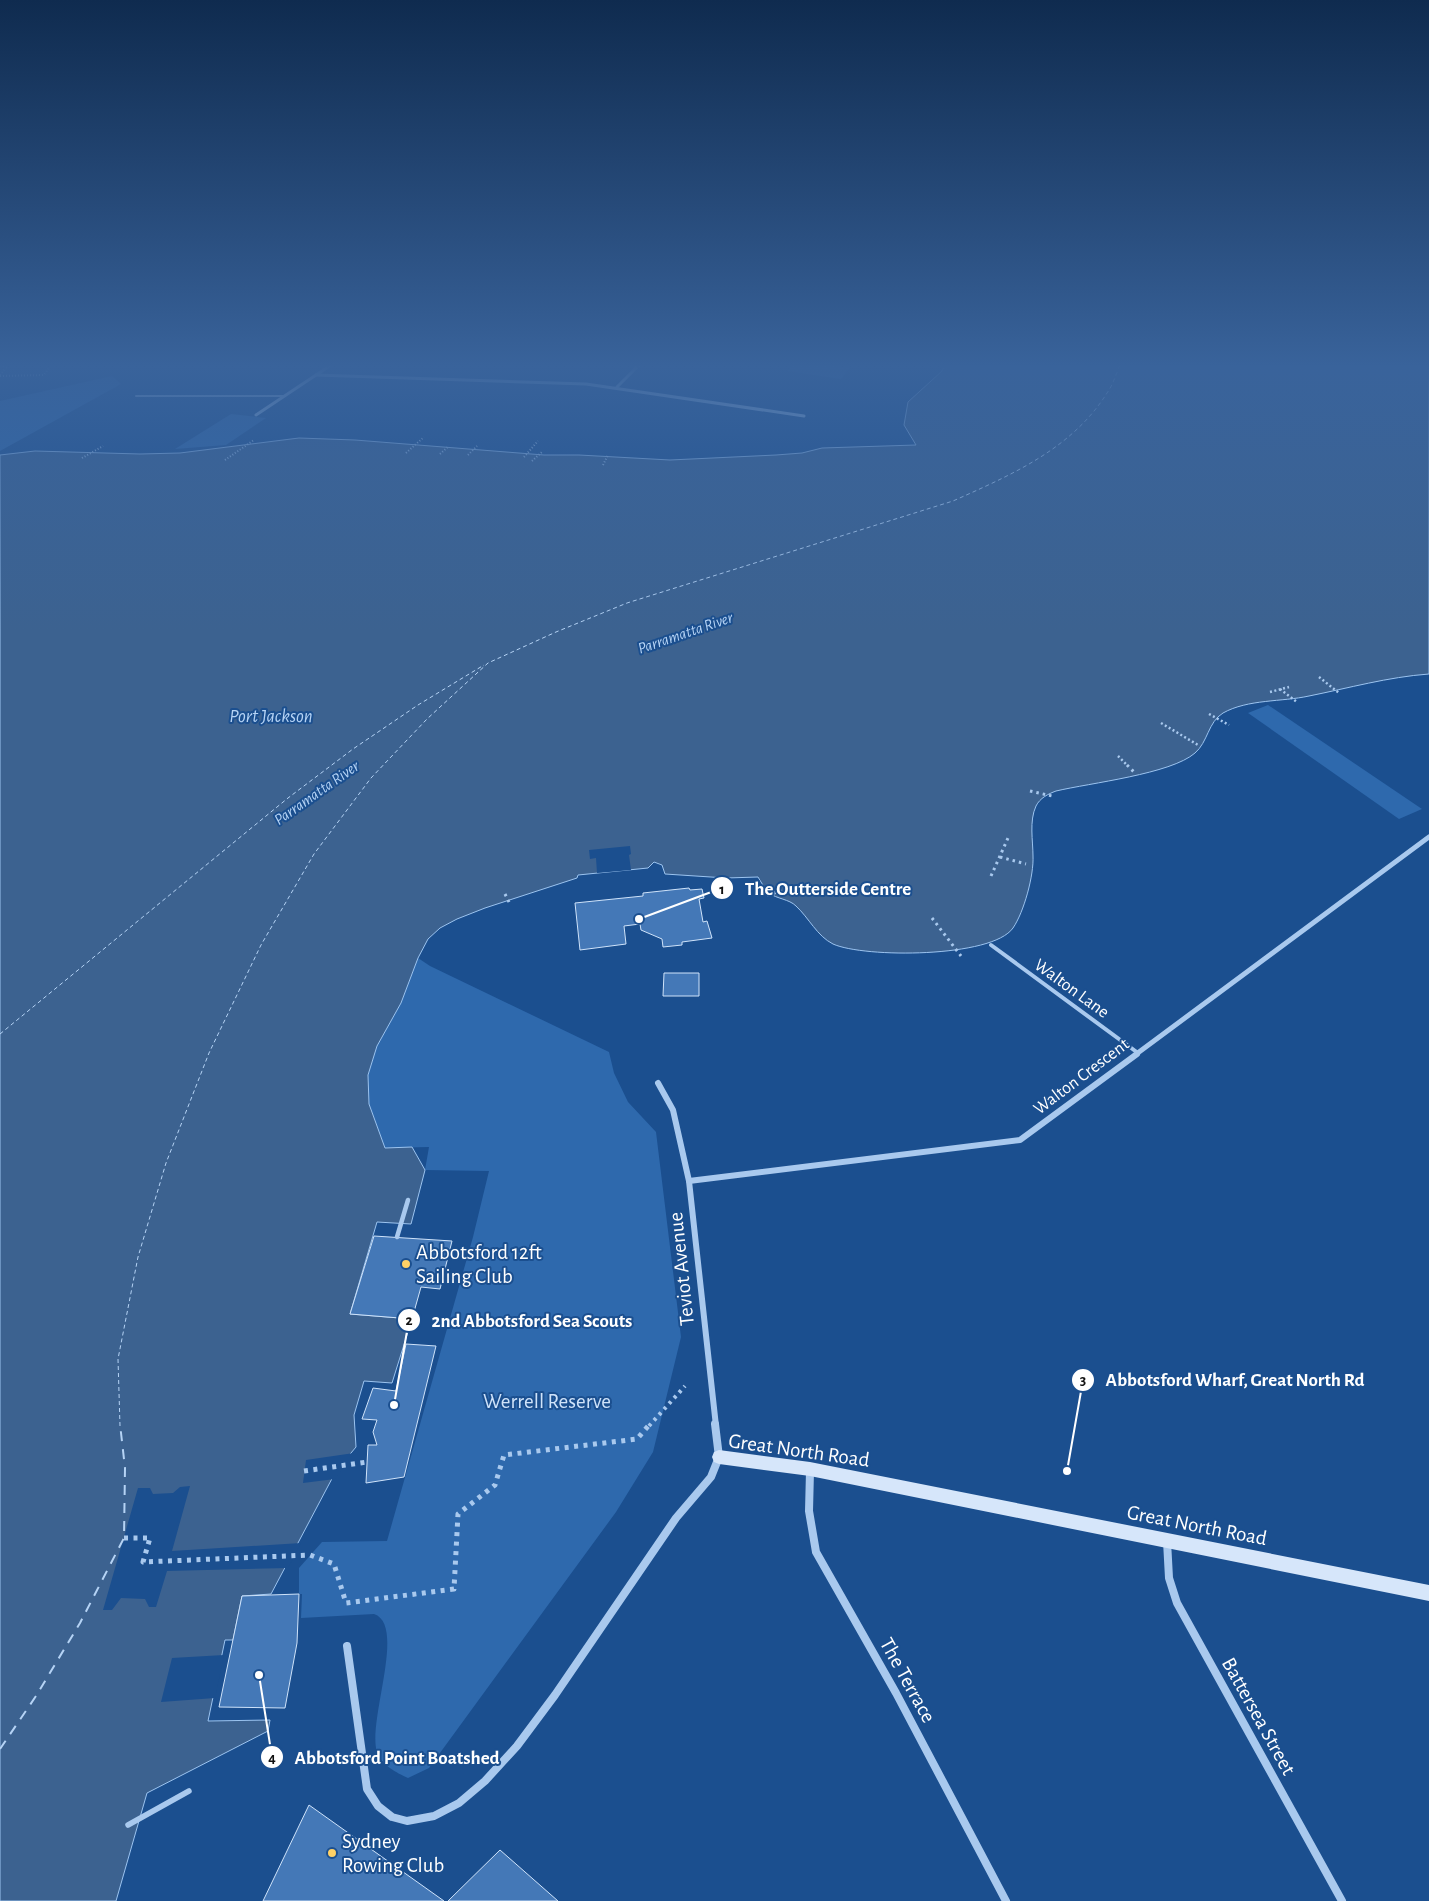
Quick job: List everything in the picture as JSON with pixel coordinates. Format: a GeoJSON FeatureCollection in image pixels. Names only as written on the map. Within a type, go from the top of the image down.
{"type":"FeatureCollection","features":[{"type":"Feature","properties":{"kind":"street","name":"Walton Crescent"},"geometry":{"type":"LineString","coordinates":[[689,1182],[1020,1140],[1429,837]]}},
{"type":"Feature","properties":{"kind":"street","name":"Teviot Avenue"},"geometry":{"type":"LineString","coordinates":[[658,1083],[673,1110],[689,1182],[719,1457]]}},
{"type":"Feature","properties":{"kind":"street","name":"Great North Road"},"geometry":{"type":"LineString","coordinates":[[347,1646],[362,1763],[368,1789],[378,1806],[392,1817],[407,1821],[434,1816],[459,1803],[485,1781],[517,1746],[555,1695],[676,1518],[711,1477],[719,1457],[810,1469],[1429,1593]]}},
{"type":"Feature","properties":{"kind":"street","name":"The Terrace"},"geometry":{"type":"LineString","coordinates":[[810,1469],[809,1511],[816,1552],[896,1693],[1006,1901]]}},
{"type":"Feature","properties":{"kind":"street","name":"Battersea Street"},"geometry":{"type":"LineString","coordinates":[[1167,1541],[1170,1578],[1177,1604],[1342,1901]]}},
{"type":"Feature","properties":{"kind":"lane","name":"Walton Lane"},"geometry":{"type":"LineString","coordinates":[[991,945],[1138,1053]]}},
{"type":"Feature","properties":{"kind":"lane"},"geometry":{"type":"LineString","coordinates":[[398,1237],[408,1200]]}},
{"type":"Feature","properties":{"kind":"lane"},"geometry":{"type":"LineString","coordinates":[[128,1825],[188,1791]]}},
{"type":"Feature","properties":{"kind":"path"},"geometry":{"type":"LineString","coordinates":[[82,458],[90,454]]}},
{"type":"Feature","properties":{"kind":"path"},"geometry":{"type":"LineString","coordinates":[[225,460],[234,454]]}},
{"type":"Feature","properties":{"kind":"path"},"geometry":{"type":"LineString","coordinates":[[524,458],[528,454]]}},
{"type":"Feature","properties":{"kind":"path"},"geometry":{"type":"LineString","coordinates":[[532,461],[540,454]]}},
{"type":"Feature","properties":{"kind":"path"},"geometry":{"type":"LineString","coordinates":[[603,464],[608,455]]}},
{"type":"Feature","properties":{"kind":"path"},"geometry":{"type":"LineString","coordinates":[[1319,677],[1339,693]]}},
{"type":"Feature","properties":{"kind":"path"},"geometry":{"type":"LineString","coordinates":[[1270,692],[1288,686]]}},
{"type":"Feature","properties":{"kind":"path"},"geometry":{"type":"LineString","coordinates":[[1280,689],[1297,702]]}},
{"type":"Feature","properties":{"kind":"path"},"geometry":{"type":"LineString","coordinates":[[1209,714],[1228,725]]}},
{"type":"Feature","properties":{"kind":"path"},"geometry":{"type":"LineString","coordinates":[[1161,723],[1198,745]]}},
{"type":"Feature","properties":{"kind":"path"},"geometry":{"type":"LineString","coordinates":[[1118,756],[1135,772]]}},
{"type":"Feature","properties":{"kind":"path"},"geometry":{"type":"LineString","coordinates":[[1030,791],[1052,796]]}},
{"type":"Feature","properties":{"kind":"path"},"geometry":{"type":"LineString","coordinates":[[991,876],[1008,838]]}},
{"type":"Feature","properties":{"kind":"path"},"geometry":{"type":"LineString","coordinates":[[1000,857],[1026,864]]}},
{"type":"Feature","properties":{"kind":"path"},"geometry":{"type":"LineString","coordinates":[[767,895],[796,887]]}},
{"type":"Feature","properties":{"kind":"path"},"geometry":{"type":"LineString","coordinates":[[505,894],[510,904]]}},
{"type":"Feature","properties":{"kind":"path"},"geometry":{"type":"LineString","coordinates":[[932,918],[961,956]]}},
{"type":"Feature","properties":{"kind":"path"},"geometry":{"type":"LineString","coordinates":[[124,1538],[150,1538],[143,1562],[310,1555],[334,1564],[346,1603],[454,1589],[458,1514],[495,1485],[504,1455],[636,1439],[685,1386]]}},
{"type":"Feature","properties":{"kind":"path"},"geometry":{"type":"LineString","coordinates":[[304,1471],[367,1462]]}},
{"type":"Feature","properties":{"kind":"green space"},"geometry":{"type":"Polygon","coordinates":[[[1268,705],[1422,809],[1399,819],[1248,713],[1268,705]]]}},
{"type":"Feature","properties":{"kind":"green space","name":"Werrell Reserve"},"geometry":{"type":"Polygon","coordinates":[[[418,958],[430,966],[609,1052],[614,1073],[628,1102],[656,1132],[681,1337],[653,1452],[616,1512],[429,1768],[408,1778],[386,1765],[377,1752],[375,1738],[387,1654],[387,1636],[383,1622],[374,1614],[301,1618],[302,1594],[299,1594],[299,1568],[322,1542],[387,1541],[473,1237],[489,1171],[425,1170],[429,1147],[385,1148],[369,1104],[368,1075],[377,1046],[401,1003],[418,958]]]}},
{"type":"Feature","properties":{"kind":"water","name":"Port Jackson"},"geometry":{"type":"Polygon","coordinates":[[[528,454],[670,460],[776,455],[1429,454],[1429,674],[1384,680],[1299,698],[1254,703],[1233,708],[1218,717],[1203,743],[1195,753],[1184,760],[1149,772],[1056,791],[1047,795],[1038,803],[1034,812],[1032,824],[1032,873],[1021,913],[1013,928],[1001,938],[980,945],[955,950],[898,953],[849,949],[827,941],[801,911],[786,900],[769,893],[758,877],[726,878],[665,874],[662,865],[654,862],[648,868],[578,875],[577,878],[485,908],[440,928],[428,939],[418,958],[401,1003],[377,1046],[368,1075],[369,1104],[385,1148],[412,1147],[425,1170],[411,1224],[377,1222],[350,1314],[412,1319],[392,1383],[364,1381],[354,1415],[356,1447],[336,1471],[271,1594],[242,1596],[233,1640],[225,1640],[208,1721],[270,1720],[268,1731],[147,1793],[116,1901],[0,1901],[0,455],[528,454]]]}},
{"type":"Feature","properties":{"kind":"pier"},"geometry":{"type":"Polygon","coordinates":[[[630,846],[631,870],[597,873],[596,858],[590,859],[589,850],[630,846]]]}},
{"type":"Feature","properties":{"kind":"pier"},"geometry":{"type":"Polygon","coordinates":[[[354,1453],[335,1479],[303,1483],[306,1460],[354,1453]]]}},
{"type":"Feature","properties":{"kind":"pier"},"geometry":{"type":"Polygon","coordinates":[[[190,1486],[172,1551],[301,1543],[288,1568],[167,1571],[156,1607],[149,1607],[145,1599],[121,1598],[112,1610],[103,1610],[138,1488],[150,1488],[153,1494],[173,1493],[180,1487],[190,1486]]]}},
{"type":"Feature","properties":{"kind":"pier"},"geometry":{"type":"Polygon","coordinates":[[[224,1655],[215,1698],[161,1702],[172,1658],[224,1655]]]}},
{"type":"Feature","properties":{"kind":"building"},"geometry":{"type":"Polygon","coordinates":[[[689,888],[690,890],[702,889],[704,898],[699,899],[703,922],[707,921],[712,938],[663,947],[662,939],[641,930],[640,924],[624,926],[626,944],[580,950],[575,903],[643,896],[643,893],[689,888]]]}},
{"type":"Feature","properties":{"kind":"building"},"geometry":{"type":"Polygon","coordinates":[[[664,973],[699,973],[699,996],[663,996],[664,973]]]}},
{"type":"Feature","properties":{"kind":"building","name":"Abbotsford 12ft Sailing Club"},"geometry":{"type":"Polygon","coordinates":[[[374,1236],[452,1241],[440,1289],[421,1287],[412,1319],[350,1314],[374,1236]]]}},
{"type":"Feature","properties":{"kind":"building"},"geometry":{"type":"Polygon","coordinates":[[[406,1344],[436,1346],[404,1477],[366,1483],[368,1445],[377,1445],[373,1432],[377,1420],[362,1419],[373,1388],[396,1391],[406,1344]]]}},
{"type":"Feature","properties":{"kind":"building"},"geometry":{"type":"Polygon","coordinates":[[[299,1594],[297,1643],[285,1708],[219,1707],[242,1596],[299,1594]]]}},
{"type":"Feature","properties":{"kind":"building","name":"Sydney Rowing Club"},"geometry":{"type":"Polygon","coordinates":[[[309,1805],[444,1901],[263,1901],[309,1805]]]}},
{"type":"Feature","properties":{"kind":"building","name":"Sydney Rowing Club"},"geometry":{"type":"Polygon","coordinates":[[[500,1850],[558,1901],[448,1901],[500,1850]]]}},
{"type":"Feature","properties":{"kind":"ferry route"},"geometry":{"type":"LineString","coordinates":[[120,1426],[118,1359],[138,1257],[166,1163],[209,1053],[261,945],[314,854],[371,778],[427,719],[488,663],[556,632],[627,603],[953,501],[997,481],[1045,454]]}},
{"type":"Feature","properties":{"kind":"ferry route"},"geometry":{"type":"LineString","coordinates":[[0,1034],[288,798],[353,749],[418,705],[484,665]]}},
{"type":"Feature","properties":{"kind":"ferry route"},"geometry":{"type":"LineString","coordinates":[[0,1749],[36,1696],[80,1623],[124,1538],[125,1468],[120,1424]]}},
{"type":"Feature","properties":{"kind":"place","name":"The Outterside Centre"},"geometry":{"type":"Point","coordinates":[639,919]}},
{"type":"Feature","properties":{"kind":"place","name":"Abbotsford 12ft Sailing Club"},"geometry":{"type":"Point","coordinates":[406,1264]}},
{"type":"Feature","properties":{"kind":"place","name":"2nd Abbotsford Sea Scouts"},"geometry":{"type":"Point","coordinates":[394,1405]}},
{"type":"Feature","properties":{"kind":"place","name":"Abbotsford Wharf, Great North Rd"},"geometry":{"type":"Point","coordinates":[1067,1471]}},
{"type":"Feature","properties":{"kind":"place","name":"Abbotsford Point Boatshed"},"geometry":{"type":"Point","coordinates":[259,1675]}},
{"type":"Feature","properties":{"kind":"place","name":"Sydney Rowing Club"},"geometry":{"type":"Point","coordinates":[332,1853]}},
{"type":"Feature","properties":{"kind":"water label","name":"Parramatta River"},"geometry":{"type":"Point","coordinates":[685,632]}},
{"type":"Feature","properties":{"kind":"water label","name":"Parramatta River"},"geometry":{"type":"Point","coordinates":[316,792]}}]}
